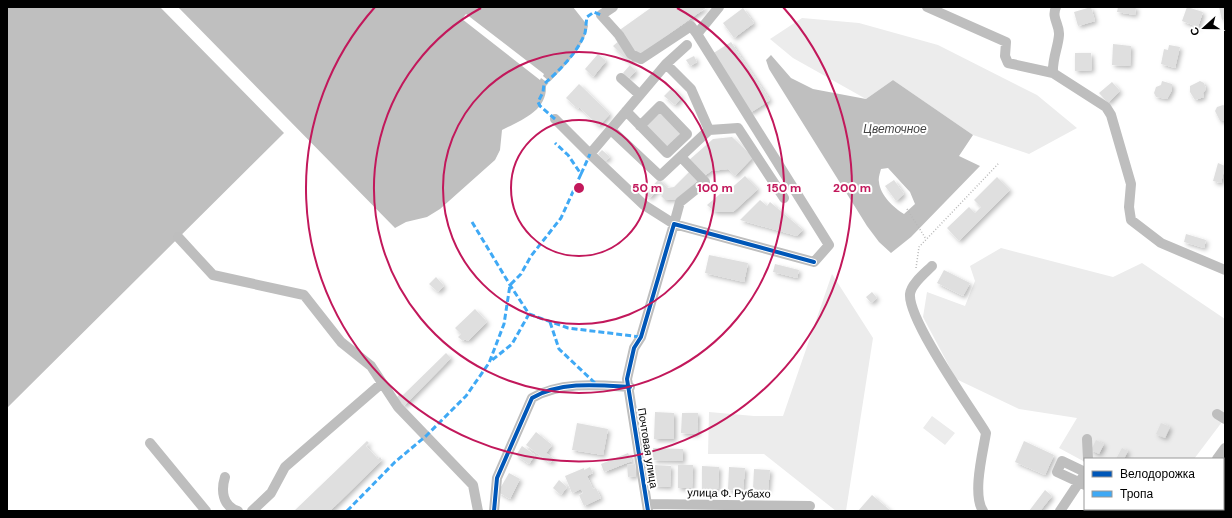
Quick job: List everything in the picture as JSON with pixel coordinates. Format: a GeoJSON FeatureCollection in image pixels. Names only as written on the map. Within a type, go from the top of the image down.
{"type":"FeatureCollection","features":[{"type":"Feature","properties":{"kind":"street"},"geometry":{"type":"LineString","coordinates":[[555,119],[644,205],[674,224],[814,262],[829,245],[697,34],[690,26],[641,59],[631,54],[619,35],[601,15],[613,7]]}},
{"type":"Feature","properties":{"kind":"street"},"geometry":{"type":"LineString","coordinates":[[697,34],[719,7]]}},
{"type":"Feature","properties":{"kind":"street"},"geometry":{"type":"LineString","coordinates":[[927,7],[1006,42],[1005,56],[1008,63],[1053,73],[1106,107],[1111,115],[1131,184],[1129,207],[1131,220],[1161,243],[1225,270]]}},
{"type":"Feature","properties":{"kind":"street"},"geometry":{"type":"LineString","coordinates":[[1053,73],[1052,64],[1059,33],[1054,20],[1056,7]]}},
{"type":"Feature","properties":{"kind":"street"},"geometry":{"type":"LineString","coordinates":[[590,154],[666,64],[687,44]]}},
{"type":"Feature","properties":{"kind":"street"},"geometry":{"type":"LineString","coordinates":[[666,64],[691,89],[709,130]]}},
{"type":"Feature","properties":{"kind":"street"},"geometry":{"type":"LineString","coordinates":[[621,78],[640,95]]}},
{"type":"Feature","properties":{"kind":"street"},"geometry":{"type":"LineString","coordinates":[[626,111],[640,126],[667,153],[687,134],[660,106],[640,126]]}},
{"type":"Feature","properties":{"kind":"street"},"geometry":{"type":"LineString","coordinates":[[611,130],[660,176],[709,130],[738,128],[784,198]]}},
{"type":"Feature","properties":{"kind":"street","name":"Почтовая улица"},"geometry":{"type":"LineString","coordinates":[[648,508],[630,387],[627,379],[634,348],[641,337],[680,202],[704,182],[681,157]]}},
{"type":"Feature","properties":{"kind":"street"},"geometry":{"type":"LineString","coordinates":[[178,237],[213,275],[304,295],[341,342],[371,366],[398,407],[474,485],[478,510]]}},
{"type":"Feature","properties":{"kind":"street"},"geometry":{"type":"LineString","coordinates":[[932,266],[915,284],[910,294],[913,309],[923,332],[986,433],[979,478],[979,506],[983,511]]}},
{"type":"Feature","properties":{"kind":"street"},"geometry":{"type":"LineString","coordinates":[[252,511],[271,493],[285,467],[382,383]]}},
{"type":"Feature","properties":{"kind":"street"},"geometry":{"type":"LineString","coordinates":[[494,511],[497,478],[532,398],[544,391],[568,387],[597,385],[630,387]]}},
{"type":"Feature","properties":{"kind":"street"},"geometry":{"type":"LineString","coordinates":[[1087,439],[1088,458]]}},
{"type":"Feature","properties":{"kind":"street"},"geometry":{"type":"LineString","coordinates":[[150,443],[206,511]]}},
{"type":"Feature","properties":{"kind":"street"},"geometry":{"type":"LineString","coordinates":[[1218,458],[1225,448]]}},
{"type":"Feature","properties":{"kind":"street"},"geometry":{"type":"LineString","coordinates":[[1060,511],[1082,484],[1057,472],[1062,461],[1084,472]]}},
{"type":"Feature","properties":{"kind":"street"},"geometry":{"type":"LineString","coordinates":[[224,477],[221,489],[224,498],[232,509],[238,511]]}},
{"type":"Feature","properties":{"kind":"street","name":"улица Ф. Рубахо"},"geometry":{"type":"LineString","coordinates":[[648,508],[810,506]]}},
{"type":"Feature","properties":{"kind":"path"},"geometry":{"type":"LineString","coordinates":[[915,284],[919,247],[999,163]]}},
{"type":"Feature","properties":{"kind":"path"},"geometry":{"type":"LineString","coordinates":[[906,209],[926,239]]}},
{"type":"Feature","properties":{"kind":"shaded area"},"geometry":{"type":"Polygon","coordinates":[[[802,18],[859,23],[938,45],[1037,95],[1077,128],[1029,154],[973,135],[893,80],[866,99],[793,58],[770,39],[802,18]]]}},
{"type":"Feature","properties":{"kind":"shaded area"},"geometry":{"type":"Polygon","coordinates":[[[1001,248],[1113,277],[1142,263],[1225,319],[1225,418],[1195,458],[1084,458],[1084,461],[1059,448],[1077,418],[1019,409],[956,379],[923,317],[927,292],[965,306],[975,281],[970,266],[1001,248]]]}},
{"type":"Feature","properties":{"kind":"shaded area"},"geometry":{"type":"Polygon","coordinates":[[[832,274],[873,338],[846,511],[836,511],[764,454],[708,454],[709,412],[754,416],[783,416],[832,274]]]}},
{"type":"Feature","properties":{"kind":"shaded area"},"geometry":{"type":"Polygon","coordinates":[[[932,416],[955,433],[945,445],[923,428],[932,416]]]}},
{"type":"Feature","properties":{"kind":"water"},"geometry":{"type":"Polygon","coordinates":[[[7,7],[160,7],[284,133],[7,408],[7,7]]]}},
{"type":"Feature","properties":{"kind":"water"},"geometry":{"type":"Polygon","coordinates":[[[178,7],[573,7],[588,26],[582,43],[577,51],[546,86],[545,95],[538,108],[532,114],[502,130],[500,150],[495,160],[440,209],[427,217],[406,222],[395,228],[178,7]]]}},
{"type":"Feature","properties":{"kind":"water","name":"Цветочное"},"geometry":{"type":"Polygon","coordinates":[[[771,55],[791,78],[813,89],[866,99],[893,80],[973,135],[959,156],[980,166],[911,237],[891,253],[879,242],[867,226],[769,69],[766,60],[771,55]],[[888,168],[881,169],[879,180],[882,192],[892,205],[904,214],[915,204],[910,192],[888,168]]]}},
{"type":"Feature","properties":{"kind":"pier"},"geometry":{"type":"Polygon","coordinates":[[[466,14],[544,74],[543,76],[550,82],[548,83],[541,78],[540,80],[462,19],[466,14]]]}},
{"type":"Feature","properties":{"kind":"building"},"geometry":{"type":"Polygon","coordinates":[[[652,7],[707,7],[629,62],[613,46],[620,40],[614,34],[652,7]]]}},
{"type":"Feature","properties":{"kind":"building"},"geometry":{"type":"Polygon","coordinates":[[[1091,7],[1095,21],[1078,26],[1074,12],[1091,7]]]}},
{"type":"Feature","properties":{"kind":"building"},"geometry":{"type":"Polygon","coordinates":[[[1118,7],[1136,7],[1135,15],[1117,12],[1118,7]]]}},
{"type":"Feature","properties":{"kind":"building"},"geometry":{"type":"Polygon","coordinates":[[[1187,7],[1203,12],[1198,27],[1182,21],[1187,7]]]}},
{"type":"Feature","properties":{"kind":"building"},"geometry":{"type":"Polygon","coordinates":[[[1219,7],[1225,7],[1225,19],[1222,20],[1219,7]]]}},
{"type":"Feature","properties":{"kind":"building"},"geometry":{"type":"Polygon","coordinates":[[[743,8],[754,23],[734,38],[723,23],[743,8]]]}},
{"type":"Feature","properties":{"kind":"building"},"geometry":{"type":"Polygon","coordinates":[[[731,42],[770,100],[750,113],[712,54],[731,42]]]}},
{"type":"Feature","properties":{"kind":"building"},"geometry":{"type":"Polygon","coordinates":[[[1113,44],[1131,46],[1130,66],[1112,65],[1113,44]]]}},
{"type":"Feature","properties":{"kind":"building"},"geometry":{"type":"Polygon","coordinates":[[[1169,45],[1180,47],[1175,68],[1161,64],[1164,49],[1168,50],[1169,45]]]}},
{"type":"Feature","properties":{"kind":"building"},"geometry":{"type":"Polygon","coordinates":[[[1075,53],[1091,53],[1092,70],[1075,71],[1075,53]]]}},
{"type":"Feature","properties":{"kind":"building"},"geometry":{"type":"Polygon","coordinates":[[[598,54],[606,61],[593,77],[585,69],[598,54]]]}},
{"type":"Feature","properties":{"kind":"building"},"geometry":{"type":"Polygon","coordinates":[[[694,56],[697,62],[690,66],[686,60],[694,56]]]}},
{"type":"Feature","properties":{"kind":"building"},"geometry":{"type":"Polygon","coordinates":[[[630,65],[636,71],[629,78],[623,73],[630,65]]]}},
{"type":"Feature","properties":{"kind":"building"},"geometry":{"type":"Polygon","coordinates":[[[1162,81],[1172,84],[1172,90],[1167,99],[1156,97],[1154,93],[1156,87],[1161,85],[1162,81]]]}},
{"type":"Feature","properties":{"kind":"building"},"geometry":{"type":"Polygon","coordinates":[[[1200,81],[1204,83],[1206,89],[1203,93],[1204,97],[1195,100],[1190,92],[1190,86],[1200,81]]]}},
{"type":"Feature","properties":{"kind":"building"},"geometry":{"type":"Polygon","coordinates":[[[1112,82],[1120,91],[1108,103],[1099,93],[1112,82]]]}},
{"type":"Feature","properties":{"kind":"building"},"geometry":{"type":"Polygon","coordinates":[[[579,84],[610,114],[599,126],[579,107],[578,109],[566,98],[579,84]]]}},
{"type":"Feature","properties":{"kind":"building"},"geometry":{"type":"Polygon","coordinates":[[[672,88],[682,97],[675,105],[664,96],[672,88]]]}},
{"type":"Feature","properties":{"kind":"building"},"geometry":{"type":"Polygon","coordinates":[[[1223,105],[1225,106],[1225,121],[1220,121],[1215,111],[1217,107],[1223,105]]]}},
{"type":"Feature","properties":{"kind":"building"},"geometry":{"type":"Polygon","coordinates":[[[660,113],[680,134],[666,147],[646,126],[660,113]]]}},
{"type":"Feature","properties":{"kind":"building"},"geometry":{"type":"Polygon","coordinates":[[[732,137],[753,157],[735,176],[728,169],[711,171],[703,177],[688,161],[713,139],[732,137]]]}},
{"type":"Feature","properties":{"kind":"building"},"geometry":{"type":"Polygon","coordinates":[[[602,150],[610,157],[605,161],[598,154],[602,150]]]}},
{"type":"Feature","properties":{"kind":"building"},"geometry":{"type":"Polygon","coordinates":[[[1218,163],[1225,166],[1221,183],[1213,181],[1218,163]]]}},
{"type":"Feature","properties":{"kind":"building"},"geometry":{"type":"Polygon","coordinates":[[[690,171],[699,179],[679,199],[665,200],[661,196],[663,194],[658,189],[650,198],[645,194],[659,179],[668,188],[674,187],[690,171]]]}},
{"type":"Feature","properties":{"kind":"building"},"geometry":{"type":"Polygon","coordinates":[[[745,176],[758,189],[733,212],[715,212],[707,205],[720,194],[727,192],[745,176]]]}},
{"type":"Feature","properties":{"kind":"building"},"geometry":{"type":"Polygon","coordinates":[[[997,177],[1010,190],[959,241],[947,228],[969,207],[975,213],[981,207],[974,200],[997,177]]]}},
{"type":"Feature","properties":{"kind":"building"},"geometry":{"type":"Polygon","coordinates":[[[894,180],[904,194],[896,201],[885,186],[894,180]]]}},
{"type":"Feature","properties":{"kind":"building"},"geometry":{"type":"Polygon","coordinates":[[[760,200],[767,206],[770,202],[803,230],[797,236],[740,220],[760,200]]]}},
{"type":"Feature","properties":{"kind":"building"},"geometry":{"type":"Polygon","coordinates":[[[1186,234],[1206,240],[1204,248],[1184,242],[1186,234]]]}},
{"type":"Feature","properties":{"kind":"building"},"geometry":{"type":"Polygon","coordinates":[[[709,255],[748,263],[744,282],[705,273],[709,255]]]}},
{"type":"Feature","properties":{"kind":"building"},"geometry":{"type":"Polygon","coordinates":[[[775,264],[799,270],[797,278],[773,272],[775,264]]]}},
{"type":"Feature","properties":{"kind":"building"},"geometry":{"type":"Polygon","coordinates":[[[944,270],[970,283],[963,296],[937,283],[944,270]]]}},
{"type":"Feature","properties":{"kind":"building"},"geometry":{"type":"Polygon","coordinates":[[[436,277],[444,286],[438,292],[429,284],[436,277]]]}},
{"type":"Feature","properties":{"kind":"building"},"geometry":{"type":"Polygon","coordinates":[[[872,292],[877,298],[871,303],[866,297],[872,292]]]}},
{"type":"Feature","properties":{"kind":"building"},"geometry":{"type":"Polygon","coordinates":[[[475,309],[487,322],[468,341],[465,339],[463,341],[458,337],[461,334],[455,328],[475,309]]]}},
{"type":"Feature","properties":{"kind":"building"},"geometry":{"type":"Polygon","coordinates":[[[446,353],[451,358],[404,406],[396,398],[400,394],[402,396],[446,353]]]}},
{"type":"Feature","properties":{"kind":"building"},"geometry":{"type":"Polygon","coordinates":[[[655,412],[674,413],[674,439],[654,439],[655,412]]]}},
{"type":"Feature","properties":{"kind":"building"},"geometry":{"type":"Polygon","coordinates":[[[682,413],[698,413],[697,434],[681,433],[682,413]]]}},
{"type":"Feature","properties":{"kind":"building"},"geometry":{"type":"Polygon","coordinates":[[[577,423],[608,429],[603,455],[572,450],[577,423]]]}},
{"type":"Feature","properties":{"kind":"building"},"geometry":{"type":"Polygon","coordinates":[[[1161,423],[1170,427],[1165,438],[1156,434],[1161,423]]]}},
{"type":"Feature","properties":{"kind":"building"},"geometry":{"type":"Polygon","coordinates":[[[536,432],[552,445],[546,453],[554,459],[550,463],[526,445],[536,432]]]}},
{"type":"Feature","properties":{"kind":"building"},"geometry":{"type":"Polygon","coordinates":[[[1096,440],[1104,444],[1099,454],[1091,450],[1096,440]]]}},
{"type":"Feature","properties":{"kind":"building"},"geometry":{"type":"Polygon","coordinates":[[[367,441],[369,443],[366,446],[378,459],[380,457],[382,460],[330,511],[294,511],[367,441]]]}},
{"type":"Feature","properties":{"kind":"building"},"geometry":{"type":"Polygon","coordinates":[[[1024,441],[1054,455],[1045,475],[1015,462],[1024,441]]]}},
{"type":"Feature","properties":{"kind":"building"},"geometry":{"type":"Polygon","coordinates":[[[522,446],[535,455],[529,464],[516,455],[522,446]]]}},
{"type":"Feature","properties":{"kind":"building"},"geometry":{"type":"Polygon","coordinates":[[[653,448],[683,449],[683,461],[653,460],[653,448]]]}},
{"type":"Feature","properties":{"kind":"building"},"geometry":{"type":"Polygon","coordinates":[[[1122,448],[1128,451],[1124,458],[1117,458],[1122,448]]]}},
{"type":"Feature","properties":{"kind":"building"},"geometry":{"type":"Polygon","coordinates":[[[628,453],[632,461],[604,472],[601,464],[628,453]]]}},
{"type":"Feature","properties":{"kind":"building"},"geometry":{"type":"Polygon","coordinates":[[[635,464],[636,476],[628,477],[627,465],[635,464]]]}},
{"type":"Feature","properties":{"kind":"building"},"geometry":{"type":"Polygon","coordinates":[[[655,465],[671,466],[670,487],[654,486],[655,465]]]}},
{"type":"Feature","properties":{"kind":"building"},"geometry":{"type":"Polygon","coordinates":[[[678,465],[693,465],[692,488],[678,488],[678,465]]]}},
{"type":"Feature","properties":{"kind":"building"},"geometry":{"type":"Polygon","coordinates":[[[702,466],[719,467],[718,489],[702,489],[702,466]]]}},
{"type":"Feature","properties":{"kind":"building"},"geometry":{"type":"Polygon","coordinates":[[[590,467],[593,473],[587,476],[593,489],[596,488],[601,498],[584,506],[579,495],[583,493],[581,489],[572,493],[565,476],[590,467]]]}},
{"type":"Feature","properties":{"kind":"building"},"geometry":{"type":"Polygon","coordinates":[[[729,467],[745,468],[743,491],[728,490],[729,467]]]}},
{"type":"Feature","properties":{"kind":"building"},"geometry":{"type":"Polygon","coordinates":[[[754,469],[770,470],[768,490],[753,489],[754,469]]]}},
{"type":"Feature","properties":{"kind":"building"},"geometry":{"type":"Polygon","coordinates":[[[509,473],[520,479],[510,499],[498,492],[509,473]]]}},
{"type":"Feature","properties":{"kind":"building"},"geometry":{"type":"Polygon","coordinates":[[[559,480],[567,487],[561,495],[553,488],[559,480]]]}},
{"type":"Feature","properties":{"kind":"building"},"geometry":{"type":"Polygon","coordinates":[[[1045,490],[1052,496],[1040,511],[1029,511],[1045,490]]]}},
{"type":"Feature","properties":{"kind":"building"},"geometry":{"type":"Polygon","coordinates":[[[872,495],[891,511],[858,511],[872,495]]]}},
{"type":"Feature","properties":{"kind":"marked path"},"geometry":{"type":"LineString","coordinates":[[555,119],[540,106],[538,102],[543,92],[544,84],[562,67],[578,47],[585,33],[587,17],[594,12],[601,15]]}},
{"type":"Feature","properties":{"kind":"marked path"},"geometry":{"type":"LineString","coordinates":[[347,511],[395,462],[426,436],[466,396],[489,363],[504,324],[510,285],[521,274],[531,256],[561,218],[581,174],[568,155],[555,143]]}},
{"type":"Feature","properties":{"kind":"marked path"},"geometry":{"type":"LineString","coordinates":[[581,174],[590,154]]}},
{"type":"Feature","properties":{"kind":"marked path"},"geometry":{"type":"LineString","coordinates":[[472,222],[529,314],[512,344],[491,361]]}},
{"type":"Feature","properties":{"kind":"marked path"},"geometry":{"type":"LineString","coordinates":[[529,314],[568,328],[641,337]]}},
{"type":"Feature","properties":{"kind":"marked path"},"geometry":{"type":"LineString","coordinates":[[550,322],[559,349],[597,385]]}},
{"type":"Feature","properties":{"kind":"cycle path"},"geometry":{"type":"LineString","coordinates":[[648,511],[627,379],[634,348],[641,337],[674,224],[814,262]]}},
{"type":"Feature","properties":{"kind":"cycle path"},"geometry":{"type":"LineString","coordinates":[[494,511],[497,478],[532,398],[555,389],[580,385],[630,387]]}}]}
